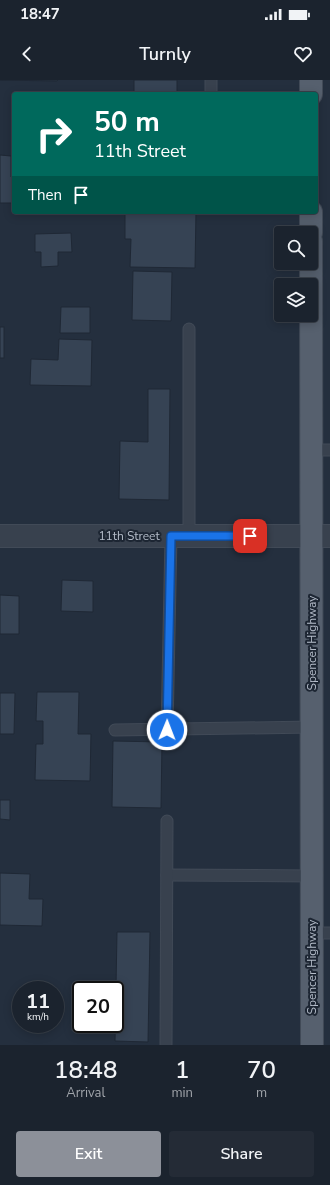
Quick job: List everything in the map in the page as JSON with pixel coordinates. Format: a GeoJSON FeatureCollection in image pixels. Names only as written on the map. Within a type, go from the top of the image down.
{"type":"FeatureCollection","features":[{"type":"Feature","properties":{"kind":"main road"},"geometry":{"type":"LineString","coordinates":[[311,80],[311,92]]}},
{"type":"Feature","properties":{"kind":"main road"},"geometry":{"type":"LineString","coordinates":[[311,214],[311,226]]}},
{"type":"Feature","properties":{"kind":"main road","name":"Spencer Highway"},"geometry":{"type":"LineString","coordinates":[[312,270],[321,450],[321,536],[312,727],[312,876],[321,933],[312,1045]]}},
{"type":"Feature","properties":{"kind":"street","name":"11th Street"},"geometry":{"type":"LineString","coordinates":[[0,536],[321,536]]}},
{"type":"Feature","properties":{"kind":"lane"},"geometry":{"type":"LineString","coordinates":[[211,80],[211,92]]}},
{"type":"Feature","properties":{"kind":"lane"},"geometry":{"type":"LineString","coordinates":[[167,730],[180,536],[188,329]]}},
{"type":"Feature","properties":{"kind":"lane"},"geometry":{"type":"LineString","coordinates":[[115,730],[312,727]]}},
{"type":"Feature","properties":{"kind":"lane"},"geometry":{"type":"LineString","coordinates":[[166,1045],[167,821]]}},
{"type":"Feature","properties":{"kind":"lane"},"geometry":{"type":"LineString","coordinates":[[166,875],[312,876]]}},
{"type":"Feature","properties":{"kind":"building"},"geometry":{"type":"Polygon","coordinates":[[[0,80],[58,80],[57,81],[0,80]]]}},
{"type":"Feature","properties":{"kind":"building"},"geometry":{"type":"Polygon","coordinates":[[[134,80],[177,80],[177,92],[134,92],[134,80]]]}},
{"type":"Feature","properties":{"kind":"building"},"geometry":{"type":"Polygon","coordinates":[[[0,155],[11,156],[12,203],[0,203],[0,155]]]}},
{"type":"Feature","properties":{"kind":"building"},"geometry":{"type":"Polygon","coordinates":[[[125,214],[196,214],[195,268],[130,267],[131,239],[125,239],[125,214]]]}},
{"type":"Feature","properties":{"kind":"building"},"geometry":{"type":"Polygon","coordinates":[[[71,233],[72,252],[58,252],[58,266],[41,267],[41,252],[35,252],[35,234],[71,233]]]}},
{"type":"Feature","properties":{"kind":"building"},"geometry":{"type":"Polygon","coordinates":[[[133,271],[172,272],[171,321],[132,320],[133,271]]]}},
{"type":"Feature","properties":{"kind":"building"},"geometry":{"type":"Polygon","coordinates":[[[61,307],[90,307],[90,333],[60,333],[61,307]]]}},
{"type":"Feature","properties":{"kind":"building"},"geometry":{"type":"Polygon","coordinates":[[[0,327],[4,327],[4,358],[0,358],[0,327]]]}},
{"type":"Feature","properties":{"kind":"building"},"geometry":{"type":"Polygon","coordinates":[[[59,339],[92,340],[91,386],[30,385],[31,359],[58,360],[59,339]]]}},
{"type":"Feature","properties":{"kind":"building"},"geometry":{"type":"Polygon","coordinates":[[[148,389],[170,389],[169,500],[119,499],[120,441],[148,442],[148,389]]]}},
{"type":"Feature","properties":{"kind":"building"},"geometry":{"type":"Polygon","coordinates":[[[62,580],[93,581],[93,612],[61,611],[62,580]]]}},
{"type":"Feature","properties":{"kind":"building"},"geometry":{"type":"Polygon","coordinates":[[[0,595],[19,596],[19,634],[0,634],[0,595]]]}},
{"type":"Feature","properties":{"kind":"building"},"geometry":{"type":"Polygon","coordinates":[[[37,692],[79,692],[78,734],[91,734],[90,781],[35,780],[36,744],[43,744],[43,721],[36,721],[37,692]]]}},
{"type":"Feature","properties":{"kind":"building"},"geometry":{"type":"Polygon","coordinates":[[[0,693],[15,693],[14,734],[0,734],[0,693]]]}},
{"type":"Feature","properties":{"kind":"building"},"geometry":{"type":"Polygon","coordinates":[[[113,741],[162,742],[161,808],[112,807],[113,741]]]}},
{"type":"Feature","properties":{"kind":"building"},"geometry":{"type":"Polygon","coordinates":[[[0,800],[10,800],[10,820],[0,819],[0,800]]]}},
{"type":"Feature","properties":{"kind":"building"},"geometry":{"type":"Polygon","coordinates":[[[0,873],[30,874],[29,899],[43,899],[42,926],[0,925],[0,873]]]}},
{"type":"Feature","properties":{"kind":"building"},"geometry":{"type":"Polygon","coordinates":[[[117,932],[150,932],[148,1042],[115,1041],[115,1033],[124,1033],[124,981],[116,981],[117,932]]]}},
{"type":"Feature","properties":{"kind":"route"},"geometry":{"type":"LineString","coordinates":[[167,730],[171,536],[250,536]]}}]}
